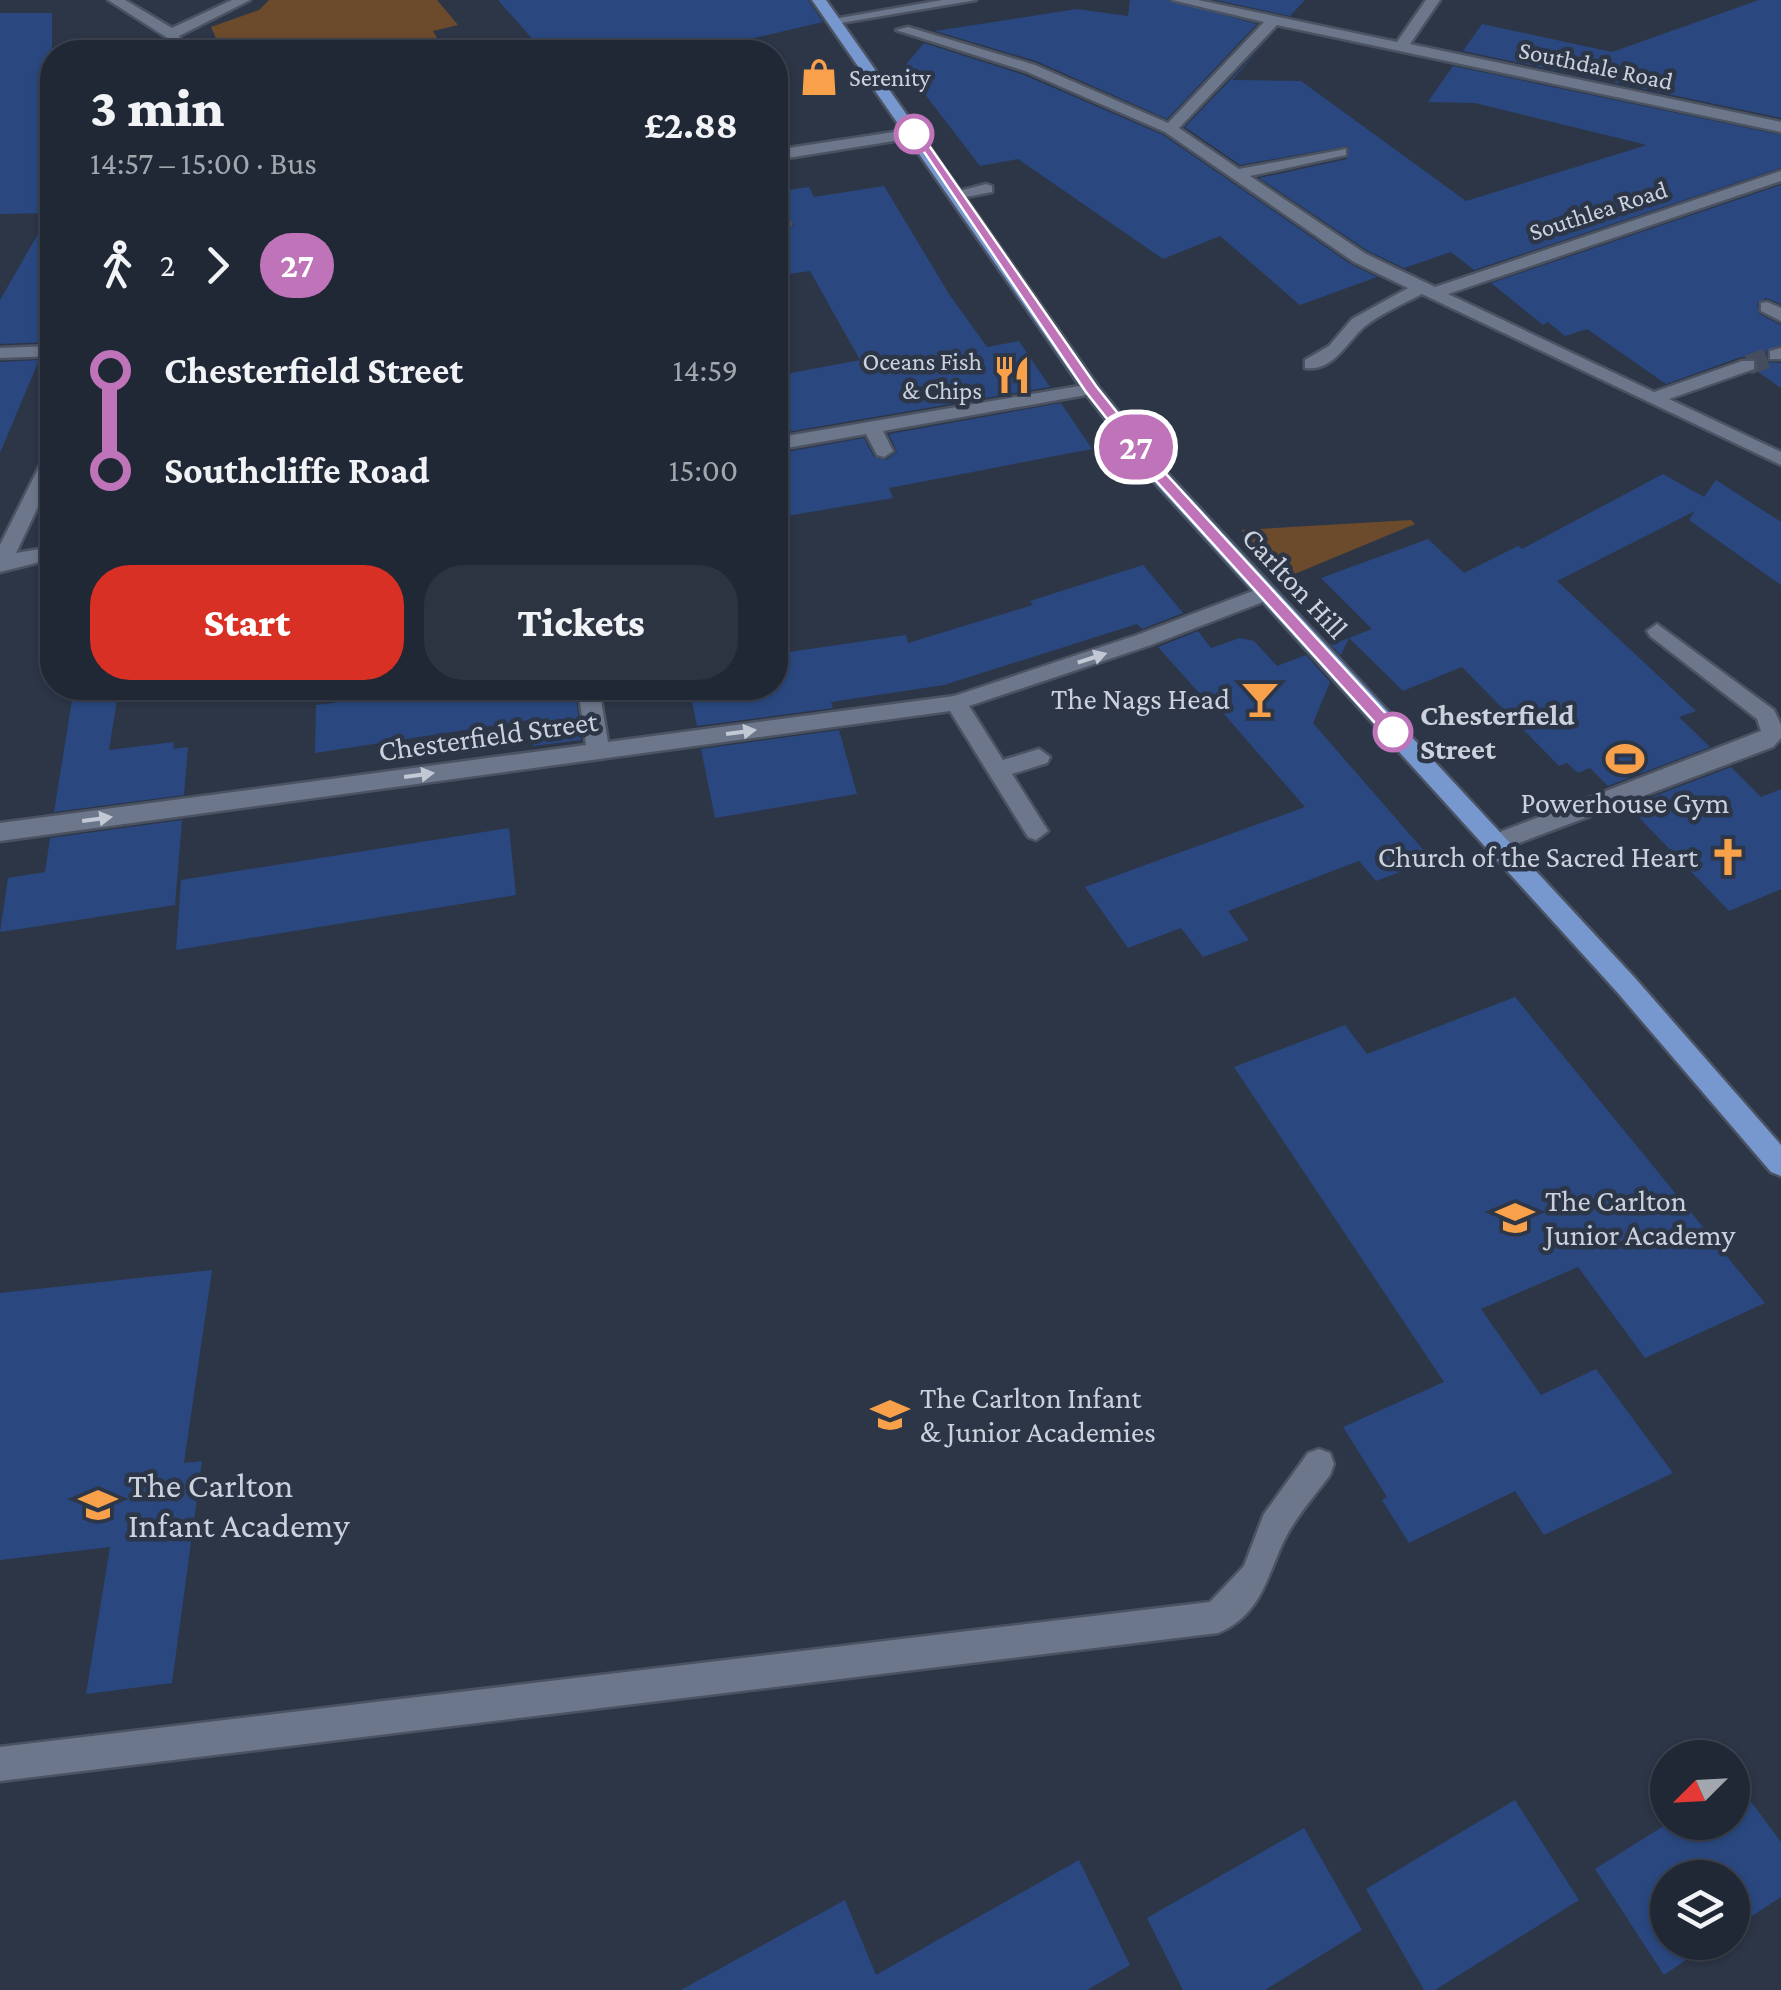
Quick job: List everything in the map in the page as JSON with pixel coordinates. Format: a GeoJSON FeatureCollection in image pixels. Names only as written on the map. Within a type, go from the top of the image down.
{"type":"FeatureCollection","features":[{"type":"Feature","properties":{"kind":"main road","name":"Carlton Hill"},"geometry":{"type":"LineString","coordinates":[[819,0],[1091,389],[1198,523],[1626,985],[1781,1164]]}},
{"type":"Feature","properties":{"kind":"street"},"geometry":{"type":"LineString","coordinates":[[115,0],[175,40]]}},
{"type":"Feature","properties":{"kind":"street"},"geometry":{"type":"LineString","coordinates":[[171,34],[242,0]]}},
{"type":"Feature","properties":{"kind":"street"},"geometry":{"type":"LineString","coordinates":[[835,20],[969,0]]}},
{"type":"Feature","properties":{"kind":"street","name":"Southdale Road"},"geometry":{"type":"LineString","coordinates":[[1178,0],[1781,127]]}},
{"type":"Feature","properties":{"kind":"street"},"geometry":{"type":"LineString","coordinates":[[1401,47],[1432,0]]}},
{"type":"Feature","properties":{"kind":"street"},"geometry":{"type":"LineString","coordinates":[[1170,129],[1275,19]]}},
{"type":"Feature","properties":{"kind":"street"},"geometry":{"type":"LineString","coordinates":[[903,30],[1030,68],[1170,129],[1360,258],[1781,459]]}},
{"type":"Feature","properties":{"kind":"street"},"geometry":{"type":"LineString","coordinates":[[788,153],[914,134]]}},
{"type":"Feature","properties":{"kind":"street"},"geometry":{"type":"LineString","coordinates":[[1238,174],[1341,152]]}},
{"type":"Feature","properties":{"kind":"street"},"geometry":{"type":"LineString","coordinates":[[788,158],[800,169]]}},
{"type":"Feature","properties":{"kind":"street","name":"Southlea Road"},"geometry":{"type":"LineString","coordinates":[[1311,364],[1334,350],[1358,323],[1426,291],[1781,176]]}},
{"type":"Feature","properties":{"kind":"street"},"geometry":{"type":"LineString","coordinates":[[956,194],[986,189]]}},
{"type":"Feature","properties":{"kind":"street"},"geometry":{"type":"LineString","coordinates":[[0,353],[40,351]]}},
{"type":"Feature","properties":{"kind":"street"},"geometry":{"type":"LineString","coordinates":[[1653,398],[1748,365]]}},
{"type":"Feature","properties":{"kind":"street"},"geometry":{"type":"LineString","coordinates":[[788,442],[1091,389]]}},
{"type":"Feature","properties":{"kind":"street"},"geometry":{"type":"LineString","coordinates":[[898,402],[908,422]]}},
{"type":"Feature","properties":{"kind":"street"},"geometry":{"type":"LineString","coordinates":[[872,428],[884,450]]}},
{"type":"Feature","properties":{"kind":"street"},"geometry":{"type":"LineString","coordinates":[[1,563],[40,483]]}},
{"type":"Feature","properties":{"kind":"street"},"geometry":{"type":"LineString","coordinates":[[1,563],[40,555]]}},
{"type":"Feature","properties":{"kind":"street","name":"Chesterfield Street"},"geometry":{"type":"LineString","coordinates":[[0,832],[956,703],[1266,594]]}},
{"type":"Feature","properties":{"kind":"street"},"geometry":{"type":"LineString","coordinates":[[1495,842],[1765,740],[1773,732],[1766,715],[1657,631]]}},
{"type":"Feature","properties":{"kind":"street"},"geometry":{"type":"LineString","coordinates":[[590,700],[598,751]]}},
{"type":"Feature","properties":{"kind":"street"},"geometry":{"type":"LineString","coordinates":[[956,703],[1036,831]]}},
{"type":"Feature","properties":{"kind":"street"},"geometry":{"type":"LineString","coordinates":[[998,770],[1039,758]]}},
{"type":"Feature","properties":{"kind":"street"},"geometry":{"type":"LineString","coordinates":[[0,1764],[1218,1617],[1256,1576],[1274,1525],[1319,1464]]}},
{"type":"Feature","properties":{"kind":"shaded area"},"geometry":{"type":"Polygon","coordinates":[[[269,0],[437,0],[458,25],[433,31],[438,40],[217,40],[211,27],[259,10],[269,0]]]}},
{"type":"Feature","properties":{"kind":"shaded area"},"geometry":{"type":"Polygon","coordinates":[[[1411,520],[1415,524],[1285,578],[1241,530],[1411,520]]]}},
{"type":"Feature","properties":{"kind":"building"},"geometry":{"type":"Polygon","coordinates":[[[498,0],[808,0],[823,22],[746,40],[533,40],[498,0]]]}},
{"type":"Feature","properties":{"kind":"building"},"geometry":{"type":"Polygon","coordinates":[[[1130,0],[1168,0],[1257,24],[1167,119],[1036,61],[935,31],[1077,9],[1128,16],[1130,0]]]}},
{"type":"Feature","properties":{"kind":"building"},"geometry":{"type":"Polygon","coordinates":[[[1216,0],[1305,0],[1290,16],[1216,0]]]}},
{"type":"Feature","properties":{"kind":"building"},"geometry":{"type":"Polygon","coordinates":[[[1759,0],[1781,0],[1781,118],[1463,51],[1482,24],[1612,52],[1759,0]]]}},
{"type":"Feature","properties":{"kind":"building"},"geometry":{"type":"Polygon","coordinates":[[[0,13],[52,13],[52,40],[40,40],[40,213],[0,214],[0,13]]]}},
{"type":"Feature","properties":{"kind":"building"},"geometry":{"type":"Polygon","coordinates":[[[1271,37],[1232,80],[1301,81],[1466,201],[1647,145],[1475,103],[1428,102],[1453,66],[1781,135],[1781,168],[1474,270],[1451,252],[1404,268],[1368,251],[1259,178],[1347,159],[1348,146],[1240,165],[1185,127],[1271,37]]]}},
{"type":"Feature","properties":{"kind":"building"},"geometry":{"type":"Polygon","coordinates":[[[924,43],[1024,75],[1163,135],[1352,265],[1377,277],[1300,305],[1220,236],[1163,259],[1018,159],[980,166],[904,67],[924,43]]]}},
{"type":"Feature","properties":{"kind":"building"},"geometry":{"type":"Polygon","coordinates":[[[1781,185],[1781,304],[1766,298],[1757,303],[1759,314],[1781,325],[1781,345],[1766,351],[1767,362],[1781,363],[1781,388],[1757,371],[1754,357],[1741,357],[1666,384],[1587,329],[1565,336],[1548,322],[1543,325],[1491,283],[1781,185]]]}},
{"type":"Feature","properties":{"kind":"building"},"geometry":{"type":"Polygon","coordinates":[[[884,186],[949,294],[987,347],[1019,341],[1050,387],[788,432],[788,374],[860,360],[810,271],[788,274],[788,228],[794,225],[788,217],[788,190],[809,187],[814,197],[884,186]]]}},
{"type":"Feature","properties":{"kind":"building"},"geometry":{"type":"Polygon","coordinates":[[[40,230],[40,342],[0,344],[0,300],[40,230]]]}},
{"type":"Feature","properties":{"kind":"building"},"geometry":{"type":"Polygon","coordinates":[[[39,360],[0,453],[0,362],[39,360]]]}},
{"type":"Feature","properties":{"kind":"building"},"geometry":{"type":"Polygon","coordinates":[[[1061,403],[1092,449],[889,488],[893,498],[788,516],[788,452],[864,438],[874,457],[886,460],[897,452],[889,434],[1061,403]]]}},
{"type":"Feature","properties":{"kind":"building"},"geometry":{"type":"Polygon","coordinates":[[[1663,474],[1704,497],[1716,480],[1781,522],[1781,585],[1689,520],[1695,511],[1557,581],[1696,711],[1679,717],[1710,747],[1608,786],[1590,768],[1578,773],[1567,763],[1559,766],[1462,667],[1403,691],[1349,638],[1341,655],[1331,645],[1372,629],[1321,578],[1428,539],[1464,573],[1518,546],[1522,549],[1663,474]]]}},
{"type":"Feature","properties":{"kind":"building"},"geometry":{"type":"Polygon","coordinates":[[[1143,565],[1183,613],[1142,629],[1137,624],[944,685],[831,702],[833,708],[697,726],[692,700],[788,700],[788,652],[906,635],[908,643],[1033,605],[1030,601],[1143,565]]]}},
{"type":"Feature","properties":{"kind":"building"},"geometry":{"type":"Polygon","coordinates":[[[1198,631],[1211,648],[1240,638],[1254,641],[1277,666],[1306,655],[1330,682],[1313,723],[1432,860],[1376,881],[1359,861],[1228,911],[1249,940],[1203,957],[1181,928],[1128,948],[1085,887],[1305,807],[1204,691],[1200,694],[1158,647],[1198,631]]]}},
{"type":"Feature","properties":{"kind":"building"},"geometry":{"type":"Polygon","coordinates":[[[72,700],[117,700],[109,750],[174,742],[173,749],[188,747],[184,795],[54,812],[72,700]]]}},
{"type":"Feature","properties":{"kind":"building"},"geometry":{"type":"Polygon","coordinates":[[[357,700],[576,700],[581,740],[533,746],[529,720],[315,753],[316,705],[357,700]]]}},
{"type":"Feature","properties":{"kind":"building"},"geometry":{"type":"Polygon","coordinates":[[[839,730],[857,794],[715,818],[701,749],[839,730]]]}},
{"type":"Feature","properties":{"kind":"building","name":"Church of the Sacred Heart"},"geometry":{"type":"Polygon","coordinates":[[[1731,767],[1761,797],[1781,789],[1781,889],[1729,911],[1628,806],[1731,767]]]}},
{"type":"Feature","properties":{"kind":"building"},"geometry":{"type":"Polygon","coordinates":[[[182,820],[175,905],[0,932],[8,878],[45,872],[50,838],[182,820]]]}},
{"type":"Feature","properties":{"kind":"building"},"geometry":{"type":"Polygon","coordinates":[[[509,828],[516,895],[176,950],[181,880],[509,828]]]}},
{"type":"Feature","properties":{"kind":"building","name":"The Carlton Junior Academy"},"geometry":{"type":"Polygon","coordinates":[[[1515,997],[1765,1303],[1645,1358],[1578,1267],[1481,1309],[1541,1395],[1596,1369],[1673,1473],[1544,1535],[1515,1491],[1409,1543],[1382,1500],[1387,1497],[1343,1427],[1444,1382],[1234,1067],[1345,1025],[1367,1054],[1515,997]]]}},
{"type":"Feature","properties":{"kind":"building","name":"The Carlton Infant Academy"},"geometry":{"type":"Polygon","coordinates":[[[212,1270],[184,1463],[202,1461],[172,1683],[86,1694],[110,1547],[0,1560],[0,1293],[212,1270]]]}},
{"type":"Feature","properties":{"kind":"building"},"geometry":{"type":"Polygon","coordinates":[[[1515,1800],[1579,1900],[1435,1990],[1424,1990],[1366,1889],[1515,1800]]]}},
{"type":"Feature","properties":{"kind":"building"},"geometry":{"type":"Polygon","coordinates":[[[1750,1800],[1781,1842],[1781,1897],[1750,1917],[1750,1860],[1650,1860],[1650,1953],[1595,1869],[1650,1835],[1650,1840],[1750,1840],[1750,1800]]]}},
{"type":"Feature","properties":{"kind":"building"},"geometry":{"type":"Polygon","coordinates":[[[1304,1828],[1362,1930],[1265,1990],[1183,1990],[1147,1918],[1304,1828]]]}},
{"type":"Feature","properties":{"kind":"building"},"geometry":{"type":"Polygon","coordinates":[[[1079,1860],[1130,1965],[1087,1990],[681,1990],[845,1900],[876,1975],[1079,1860]]]}},
{"type":"Feature","properties":{"kind":"building"},"geometry":{"type":"Polygon","coordinates":[[[1654,1960],[1686,1960],[1664,1975],[1654,1960]]]}},
{"type":"Feature","properties":{"kind":"tunnel"},"geometry":{"type":"LineString","coordinates":[[1748,365],[1776,355]]}},
{"type":"Feature","properties":{"kind":"bus line","name":"27"},"geometry":{"type":"LineString","coordinates":[[914,134],[1091,389],[1162,479],[1198,523],[1393,732]]}},
{"type":"Feature","properties":{"kind":"place","name":"Serenity"},"geometry":{"type":"Point","coordinates":[819,77]}},
{"type":"Feature","properties":{"kind":"place","name":"Oceans Fish & Chips"},"geometry":{"type":"Point","coordinates":[1012,375]}},
{"type":"Feature","properties":{"kind":"place","name":"The Nags Head"},"geometry":{"type":"Point","coordinates":[1260,699]}},
{"type":"Feature","properties":{"kind":"place","name":"Chesterfield Street"},"geometry":{"type":"Point","coordinates":[1393,732]}},
{"type":"Feature","properties":{"kind":"place","name":"Powerhouse Gym"},"geometry":{"type":"Point","coordinates":[1625,759]}},
{"type":"Feature","properties":{"kind":"place","name":"Church of the Sacred Heart"},"geometry":{"type":"Point","coordinates":[1728,857]}},
{"type":"Feature","properties":{"kind":"place","name":"The Carlton Junior Academy"},"geometry":{"type":"Point","coordinates":[1515,1218]}},
{"type":"Feature","properties":{"kind":"place","name":"The Carlton Infant & Junior Academies"},"geometry":{"type":"Point","coordinates":[890,1415]}},
{"type":"Feature","properties":{"kind":"place","name":"The Carlton Infant Academy"},"geometry":{"type":"Point","coordinates":[98,1505]}}]}
